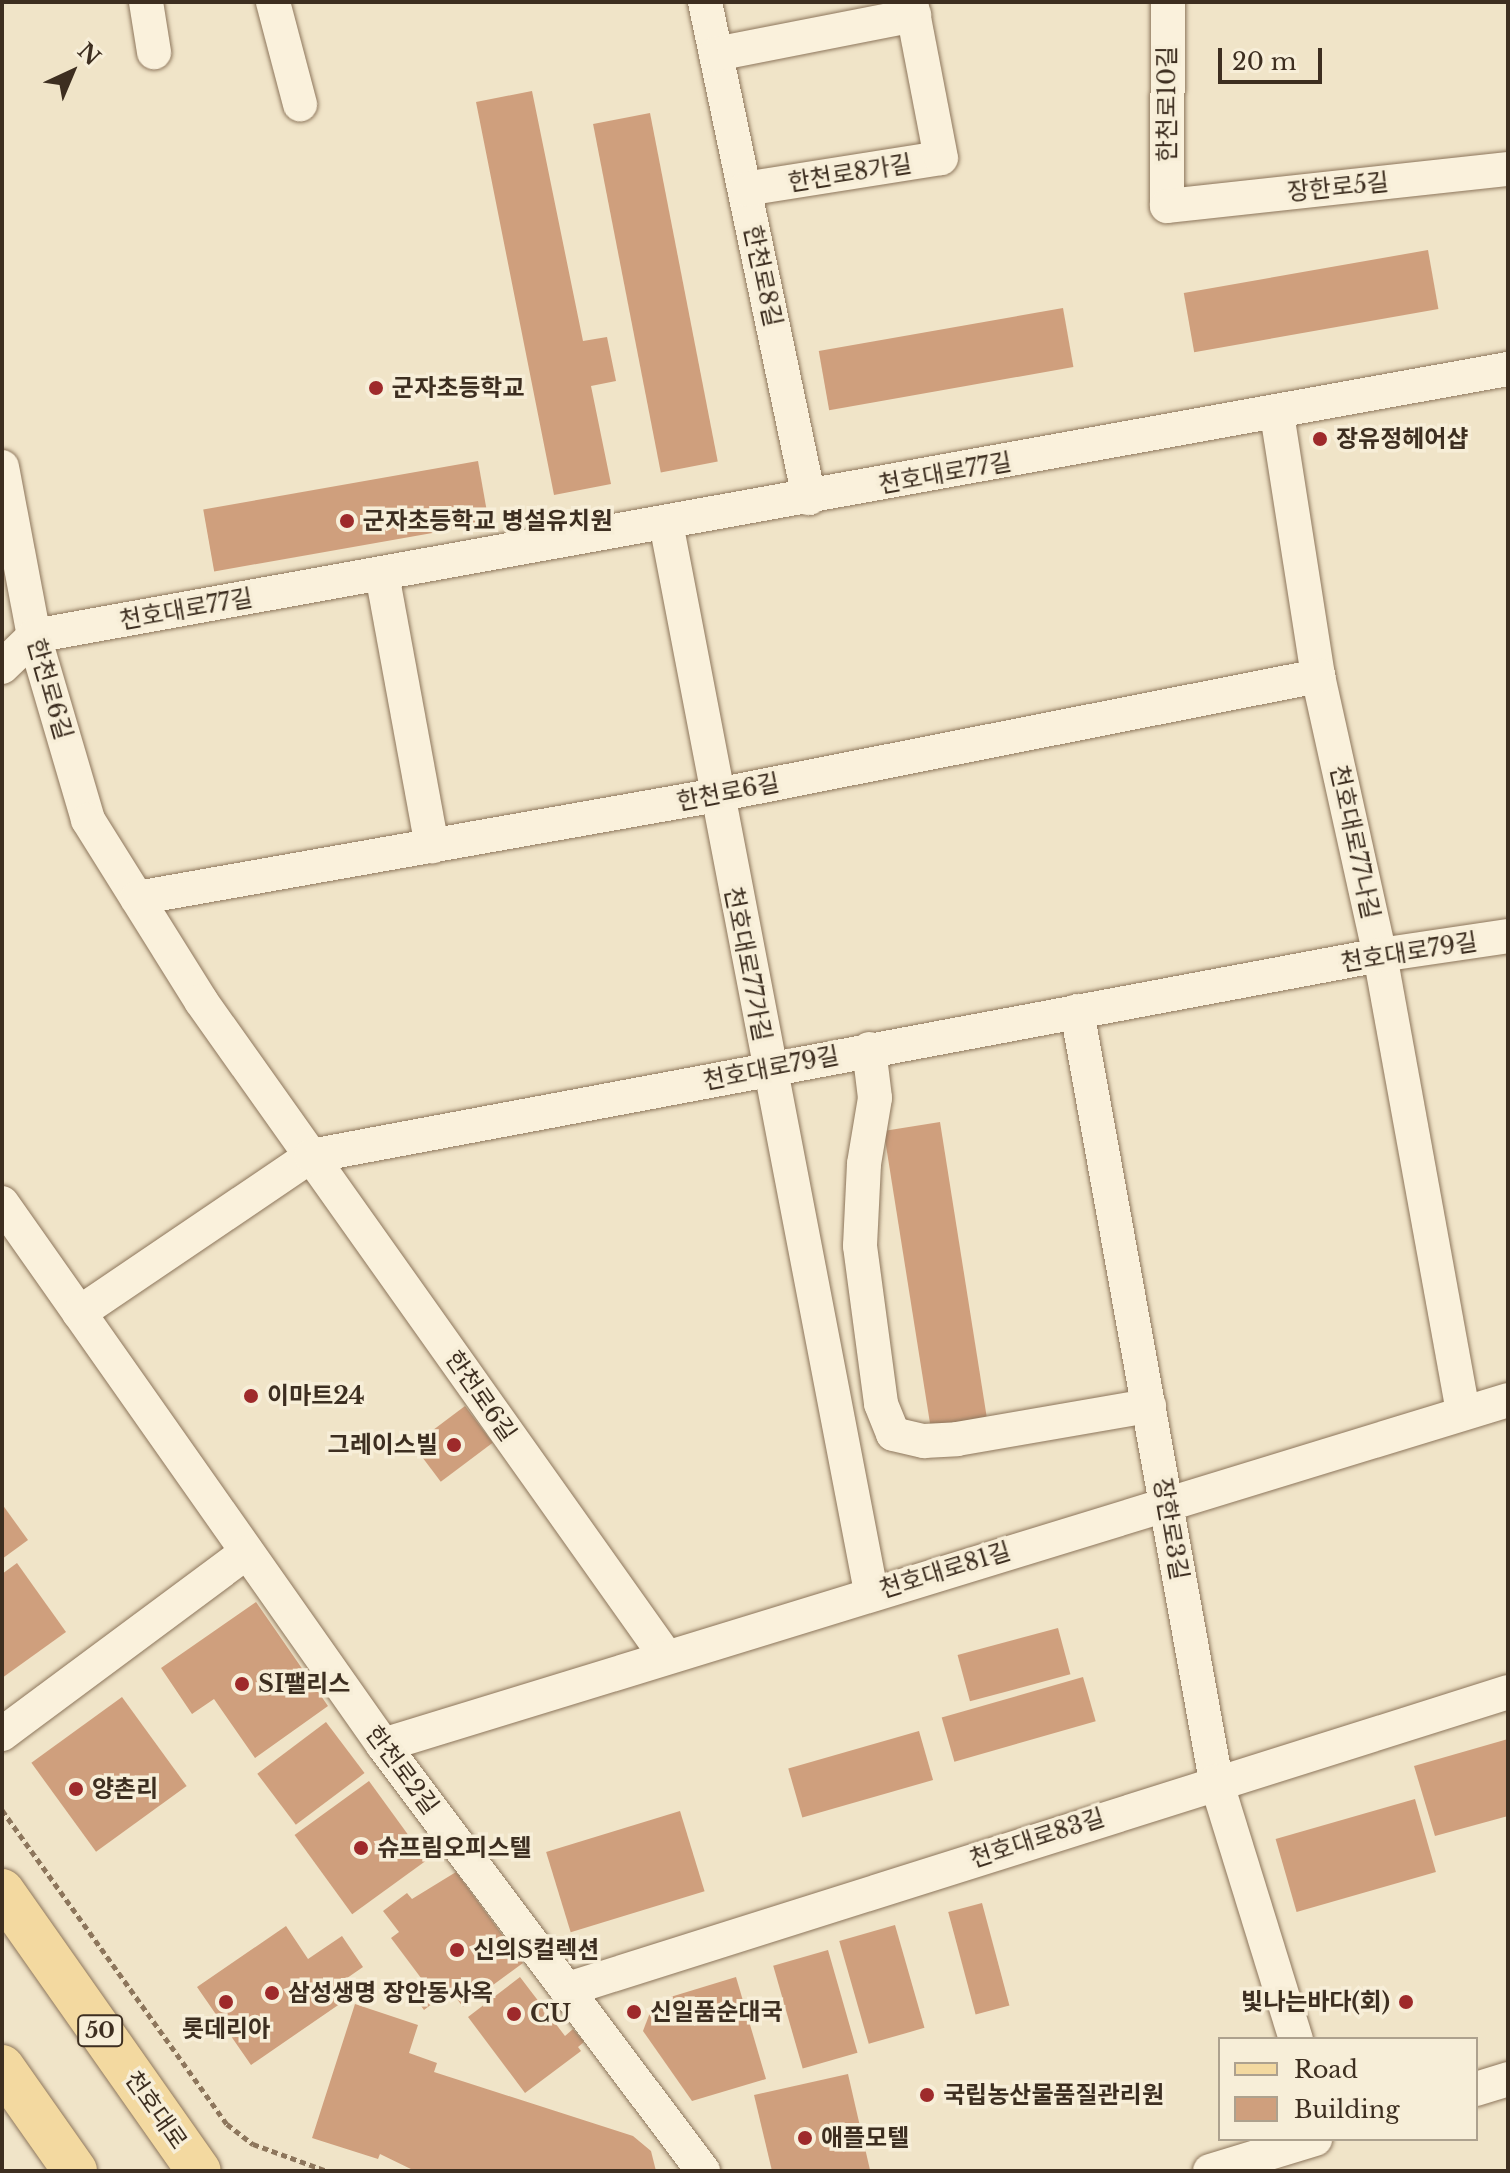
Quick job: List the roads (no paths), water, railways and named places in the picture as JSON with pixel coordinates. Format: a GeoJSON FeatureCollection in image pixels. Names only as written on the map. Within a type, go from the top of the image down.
{"type":"FeatureCollection","features":[{"type":"Feature","properties":{"kind":"main road","name":"천호대로"},"geometry":{"type":"LineString","coordinates":[[2,1891],[199,2171]]}},
{"type":"Feature","properties":{"kind":"main road"},"geometry":{"type":"LineString","coordinates":[[2,2067],[75,2171]]}},
{"type":"Feature","properties":{"kind":"street"},"geometry":{"type":"LineString","coordinates":[[146,2],[154,52]]}},
{"type":"Feature","properties":{"kind":"street"},"geometry":{"type":"LineString","coordinates":[[273,2],[300,104]]}},
{"type":"Feature","properties":{"kind":"street","name":"한천로8길"},"geometry":{"type":"LineString","coordinates":[[705,2],[809,498]]}},
{"type":"Feature","properties":{"kind":"street","name":"한천로10길"},"geometry":{"type":"LineString","coordinates":[[1167,206],[1168,2]]}},
{"type":"Feature","properties":{"kind":"street"},"geometry":{"type":"LineString","coordinates":[[716,54],[913,8]]}},
{"type":"Feature","properties":{"kind":"street","name":"한천로8가길"},"geometry":{"type":"LineString","coordinates":[[745,189],[941,158],[913,8]]}},
{"type":"Feature","properties":{"kind":"street","name":"장한로5길"},"geometry":{"type":"LineString","coordinates":[[1167,206],[1508,169]]}},
{"type":"Feature","properties":{"kind":"street","name":"천호대로77길"},"geometry":{"type":"LineString","coordinates":[[34,636],[1277,414],[1508,369]]}},
{"type":"Feature","properties":{"kind":"street","name":"천호대로77나길"},"geometry":{"type":"LineString","coordinates":[[1277,414],[1318,676],[1380,955],[1463,1412]]}},
{"type":"Feature","properties":{"kind":"street","name":"한천로6길"},"geometry":{"type":"LineString","coordinates":[[2,467],[34,636],[88,820],[201,1001],[665,1655]]}},
{"type":"Feature","properties":{"kind":"street","name":"천호대로77가길"},"geometry":{"type":"LineString","coordinates":[[666,523],[768,1068],[871,1592]]}},
{"type":"Feature","properties":{"kind":"street"},"geometry":{"type":"LineString","coordinates":[[382,574],[432,846]]}},
{"type":"Feature","properties":{"kind":"street"},"geometry":{"type":"LineString","coordinates":[[2,667],[34,636]]}},
{"type":"Feature","properties":{"kind":"street","name":"한천로6길"},"geometry":{"type":"LineString","coordinates":[[137,898],[717,795],[1318,676]]}},
{"type":"Feature","properties":{"kind":"street","name":"천호대로79길"},"geometry":{"type":"LineString","coordinates":[[79,1313],[311,1156],[1380,955],[1508,936]]}},
{"type":"Feature","properties":{"kind":"street","name":"장한로3길"},"geometry":{"type":"LineString","coordinates":[[1077,1011],[1216,1781],[1295,2037]]}},
{"type":"Feature","properties":{"kind":"street"},"geometry":{"type":"LineString","coordinates":[[869,1049],[875,1098],[864,1164],[860,1246],[881,1404],[893,1434],[914,1441],[957,1439],[1149,1406]]}},
{"type":"Feature","properties":{"kind":"street","name":"한천로2길"},"geometry":{"type":"LineString","coordinates":[[2,1203],[383,1745],[703,2171]]}},
{"type":"Feature","properties":{"kind":"street","name":"천호대로81길"},"geometry":{"type":"LineString","coordinates":[[383,1745],[665,1655],[1508,1400]]}},
{"type":"Feature","properties":{"kind":"street"},"geometry":{"type":"LineString","coordinates":[[2,1734],[247,1552]]}},
{"type":"Feature","properties":{"kind":"street","name":"천호대로83길"},"geometry":{"type":"LineString","coordinates":[[568,1989],[1216,1781],[1508,1692]]}},
{"type":"Feature","properties":{"kind":"street"},"geometry":{"type":"LineString","coordinates":[[1478,2088],[1508,2079]]}},
{"type":"Feature","properties":{"kind":"street"},"geometry":{"type":"LineString","coordinates":[[1210,2171],[1308,2141]]}},
{"type":"Feature","properties":{"kind":"place","name":"군자초등학교"},"geometry":{"type":"Point","coordinates":[376,388]}},
{"type":"Feature","properties":{"kind":"place","name":"장유정헤어샵"},"geometry":{"type":"Point","coordinates":[1320,439]}},
{"type":"Feature","properties":{"kind":"place","name":"군자초등학교 병설유치원"},"geometry":{"type":"Point","coordinates":[347,521]}},
{"type":"Feature","properties":{"kind":"place","name":"이마트24"},"geometry":{"type":"Point","coordinates":[251,1396]}},
{"type":"Feature","properties":{"kind":"place","name":"그레이스빌"},"geometry":{"type":"Point","coordinates":[454,1445]}},
{"type":"Feature","properties":{"kind":"place","name":"SI팰리스"},"geometry":{"type":"Point","coordinates":[242,1684]}},
{"type":"Feature","properties":{"kind":"place","name":"양촌리"},"geometry":{"type":"Point","coordinates":[76,1789]}},
{"type":"Feature","properties":{"kind":"place","name":"슈프림오피스텔"},"geometry":{"type":"Point","coordinates":[361,1848]}},
{"type":"Feature","properties":{"kind":"place","name":"신의S컬렉션"},"geometry":{"type":"Point","coordinates":[457,1950]}},
{"type":"Feature","properties":{"kind":"place","name":"삼성생명 장안동사옥"},"geometry":{"type":"Point","coordinates":[272,1993]}},
{"type":"Feature","properties":{"kind":"place","name":"롯데리아"},"geometry":{"type":"Point","coordinates":[226,2002]}},
{"type":"Feature","properties":{"kind":"place","name":"빛나는바다(회)"},"geometry":{"type":"Point","coordinates":[1406,2002]}},
{"type":"Feature","properties":{"kind":"place","name":"신일품순대국"},"geometry":{"type":"Point","coordinates":[634,2012]}},
{"type":"Feature","properties":{"kind":"place","name":"CU"},"geometry":{"type":"Point","coordinates":[514,2014]}},
{"type":"Feature","properties":{"kind":"place","name":"국립농산물품질관리원"},"geometry":{"type":"Point","coordinates":[927,2095]}},
{"type":"Feature","properties":{"kind":"place","name":"애플모텔"},"geometry":{"type":"Point","coordinates":[805,2138]}}]}
